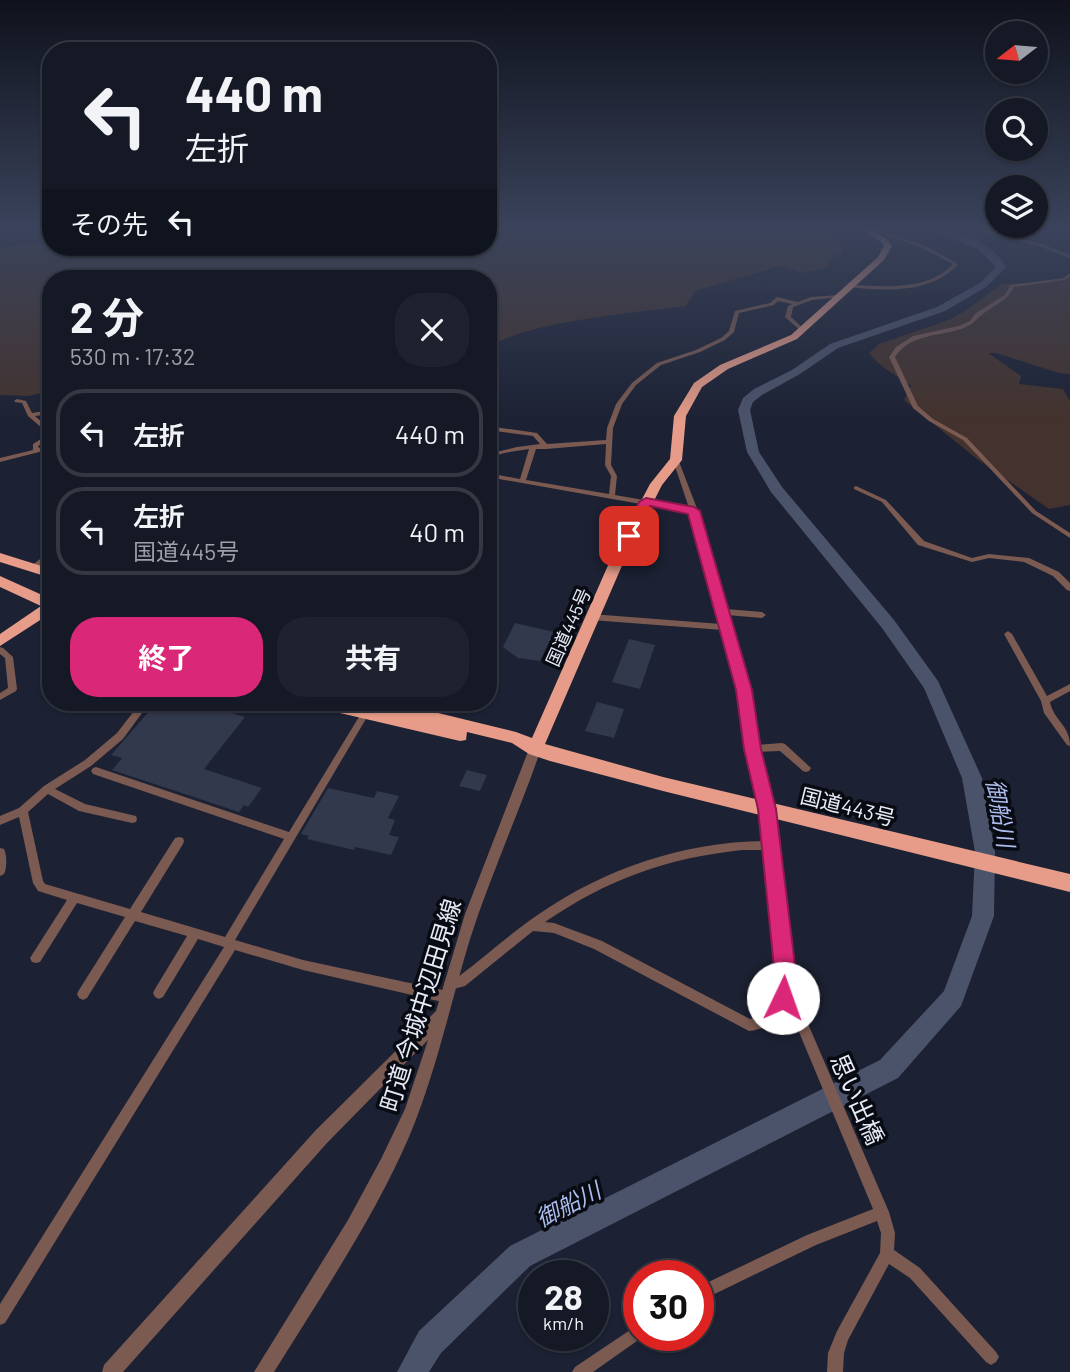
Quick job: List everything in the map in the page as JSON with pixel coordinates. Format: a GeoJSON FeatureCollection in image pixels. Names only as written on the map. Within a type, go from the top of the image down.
{"type":"FeatureCollection","features":[{"type":"Feature","properties":{"kind":"highway"},"geometry":{"type":"LineString","coordinates":[[676,460],[680,416],[698,386],[724,367],[777,346],[802,330],[839,296]]}},
{"type":"Feature","properties":{"kind":"highway","name":"国道445号"},"geometry":{"type":"LineString","coordinates":[[535,749],[591,617],[646,502],[656,484],[676,460]]}},
{"type":"Feature","properties":{"kind":"highway"},"geometry":{"type":"LineString","coordinates":[[0,558],[42,571]]}},
{"type":"Feature","properties":{"kind":"highway"},"geometry":{"type":"LineString","coordinates":[[0,581],[42,602]]}},
{"type":"Feature","properties":{"kind":"highway"},"geometry":{"type":"LineString","coordinates":[[0,641],[42,612]]}},
{"type":"Feature","properties":{"kind":"highway"},"geometry":{"type":"LineString","coordinates":[[0,649],[42,623]]}},
{"type":"Feature","properties":{"kind":"highway","name":"国道443号"},"geometry":{"type":"LineString","coordinates":[[392,711],[663,785],[1070,883]]}},
{"type":"Feature","properties":{"kind":"street"},"geometry":{"type":"LineString","coordinates":[[1008,294],[978,314],[972,322],[915,337],[898,348],[892,357],[915,407],[930,420],[965,439],[984,456],[1015,495],[1034,512],[1070,536]]}},
{"type":"Feature","properties":{"kind":"street"},"geometry":{"type":"LineString","coordinates":[[612,495],[614,476],[608,465],[611,420],[619,404],[650,370],[723,339],[731,332],[737,312],[772,304],[777,299],[796,303],[839,296]]}},
{"type":"Feature","properties":{"kind":"street"},"geometry":{"type":"LineString","coordinates":[[796,303],[791,306],[788,317],[802,330]]}},
{"type":"Feature","properties":{"kind":"street"},"geometry":{"type":"LineString","coordinates":[[17,401],[25,403],[24,407],[42,426]]}},
{"type":"Feature","properties":{"kind":"street"},"geometry":{"type":"LineString","coordinates":[[30,415],[42,413]]}},
{"type":"Feature","properties":{"kind":"street"},"geometry":{"type":"LineString","coordinates":[[497,429],[536,434],[546,447]]}},
{"type":"Feature","properties":{"kind":"street"},"geometry":{"type":"LineString","coordinates":[[36,451],[35,445],[42,441]]}},
{"type":"Feature","properties":{"kind":"street"},"geometry":{"type":"LineString","coordinates":[[497,453],[533,448],[586,446],[610,441]]}},
{"type":"Feature","properties":{"kind":"street"},"geometry":{"type":"LineString","coordinates":[[586,446],[609,453]]}},
{"type":"Feature","properties":{"kind":"street"},"geometry":{"type":"LineString","coordinates":[[523,481],[533,448]]}},
{"type":"Feature","properties":{"kind":"street"},"geometry":{"type":"LineString","coordinates":[[0,460],[42,449]]}},
{"type":"Feature","properties":{"kind":"street"},"geometry":{"type":"LineString","coordinates":[[532,926],[554,928],[598,944],[749,1025],[763,1022],[777,1013],[783,998],[779,975],[785,976],[767,809],[752,749],[744,690],[694,511],[676,460]]}},
{"type":"Feature","properties":{"kind":"street"},"geometry":{"type":"LineString","coordinates":[[497,477],[694,511]]}},
{"type":"Feature","properties":{"kind":"street"},"geometry":{"type":"LineString","coordinates":[[856,488],[884,501],[921,543],[972,559],[989,556],[1026,560],[1056,574],[1069,584]]}},
{"type":"Feature","properties":{"kind":"street"},"geometry":{"type":"LineString","coordinates":[[34,568],[42,562]]}},
{"type":"Feature","properties":{"kind":"street"},"geometry":{"type":"LineString","coordinates":[[723,612],[762,615]]}},
{"type":"Feature","properties":{"kind":"street"},"geometry":{"type":"LineString","coordinates":[[591,617],[727,626]]}},
{"type":"Feature","properties":{"kind":"street"},"geometry":{"type":"LineString","coordinates":[[1008,634],[1045,701],[1047,711],[1070,742]]}},
{"type":"Feature","properties":{"kind":"street"},"geometry":{"type":"LineString","coordinates":[[0,649],[9,657],[13,689],[0,696]]}},
{"type":"Feature","properties":{"kind":"street"},"geometry":{"type":"LineString","coordinates":[[1045,701],[1068,690]]}},
{"type":"Feature","properties":{"kind":"street"},"geometry":{"type":"LineString","coordinates":[[0,821],[23,811],[47,789],[88,763],[120,736],[139,711]]}},
{"type":"Feature","properties":{"kind":"street"},"geometry":{"type":"LineString","coordinates":[[0,1318],[230,944],[289,836],[365,711]]}},
{"type":"Feature","properties":{"kind":"street"},"geometry":{"type":"LineString","coordinates":[[752,749],[782,747],[806,768]]}},
{"type":"Feature","properties":{"kind":"street","name":"町道 今城中辺田見線"},"geometry":{"type":"LineString","coordinates":[[263,1372],[350,1230],[402,1135],[417,1098],[479,893],[535,749]]}},
{"type":"Feature","properties":{"kind":"street"},"geometry":{"type":"LineString","coordinates":[[96,771],[289,836]]}},
{"type":"Feature","properties":{"kind":"street"},"geometry":{"type":"LineString","coordinates":[[47,789],[83,808],[132,819]]}},
{"type":"Feature","properties":{"kind":"street"},"geometry":{"type":"LineString","coordinates":[[23,811],[39,886],[303,965],[448,991],[553,910],[604,882],[663,859],[709,848],[771,845]]}},
{"type":"Feature","properties":{"kind":"street"},"geometry":{"type":"LineString","coordinates":[[83,995],[179,841]]}},
{"type":"Feature","properties":{"kind":"street"},"geometry":{"type":"LineString","coordinates":[[0,852],[0,871]]}},
{"type":"Feature","properties":{"kind":"street"},"geometry":{"type":"LineString","coordinates":[[36,958],[74,898]]}},
{"type":"Feature","properties":{"kind":"street"},"geometry":{"type":"LineString","coordinates":[[159,993],[195,933]]}},
{"type":"Feature","properties":{"kind":"street","name":"思い出橋"},"geometry":{"type":"LineString","coordinates":[[785,976],[796,1015],[880,1207],[888,1233],[887,1254]]}},
{"type":"Feature","properties":{"kind":"street"},"geometry":{"type":"LineString","coordinates":[[111,1372],[321,1137],[443,1015]]}},
{"type":"Feature","properties":{"kind":"street"},"geometry":{"type":"LineString","coordinates":[[714,1287],[880,1207]]}},
{"type":"Feature","properties":{"kind":"street"},"geometry":{"type":"LineString","coordinates":[[835,1372],[836,1353],[842,1336],[887,1254],[915,1273],[990,1357]]}},
{"type":"Feature","properties":{"kind":"street"},"geometry":{"type":"LineString","coordinates":[[580,1372],[623,1342]]}},
{"type":"Feature","properties":{"kind":"shaded area"},"geometry":{"type":"Polygon","coordinates":[[[0,294],[42,294],[42,393],[28,396],[0,395],[0,294]]]}},
{"type":"Feature","properties":{"kind":"shaded area"},"geometry":{"type":"Polygon","coordinates":[[[497,294],[693,294],[686,306],[552,325],[497,344],[497,294]]]}},
{"type":"Feature","properties":{"kind":"shaded area"},"geometry":{"type":"Polygon","coordinates":[[[988,294],[1070,294],[1070,374],[988,353],[1021,376],[1019,384],[1063,389],[1070,401],[1070,505],[1049,509],[977,459],[904,400],[911,386],[883,367],[869,353],[879,344],[949,320],[988,294]]]}},
{"type":"Feature","properties":{"kind":"building"},"geometry":{"type":"Polygon","coordinates":[[[515,623],[554,632],[540,661],[518,658],[503,647],[515,623]]]}},
{"type":"Feature","properties":{"kind":"building"},"geometry":{"type":"Polygon","coordinates":[[[629,639],[655,645],[640,689],[612,682],[629,639]]]}},
{"type":"Feature","properties":{"kind":"building"},"geometry":{"type":"Polygon","coordinates":[[[597,702],[624,709],[614,738],[585,731],[597,702]]]}},
{"type":"Feature","properties":{"kind":"building"},"geometry":{"type":"Polygon","coordinates":[[[150,711],[225,711],[245,717],[204,769],[262,788],[248,807],[244,805],[239,812],[112,770],[122,758],[111,755],[150,711]]]}},
{"type":"Feature","properties":{"kind":"building"},"geometry":{"type":"Polygon","coordinates":[[[467,770],[487,775],[480,791],[459,786],[467,770]]]}},
{"type":"Feature","properties":{"kind":"building"},"geometry":{"type":"Polygon","coordinates":[[[328,788],[374,798],[377,791],[399,796],[388,818],[395,820],[389,835],[399,837],[391,855],[355,847],[354,850],[307,839],[309,836],[301,834],[328,788]]]}},
{"type":"Feature","properties":{"kind":"waterway","name":"御船川"},"geometry":{"type":"LineString","coordinates":[[412,1372],[430,1342],[520,1256],[889,1069],[953,998],[983,916],[985,852],[972,778],[932,686],[888,624],[776,489],[753,452],[744,410],[747,401],[758,392],[796,372],[834,346],[941,309],[967,294]]}},
{"type":"Feature","properties":{"kind":"route"},"geometry":{"type":"LineString","coordinates":[[629,536],[646,502],[694,511],[744,690],[752,749],[767,809],[784,957],[785,976],[779,975],[783,998]]}}]}
